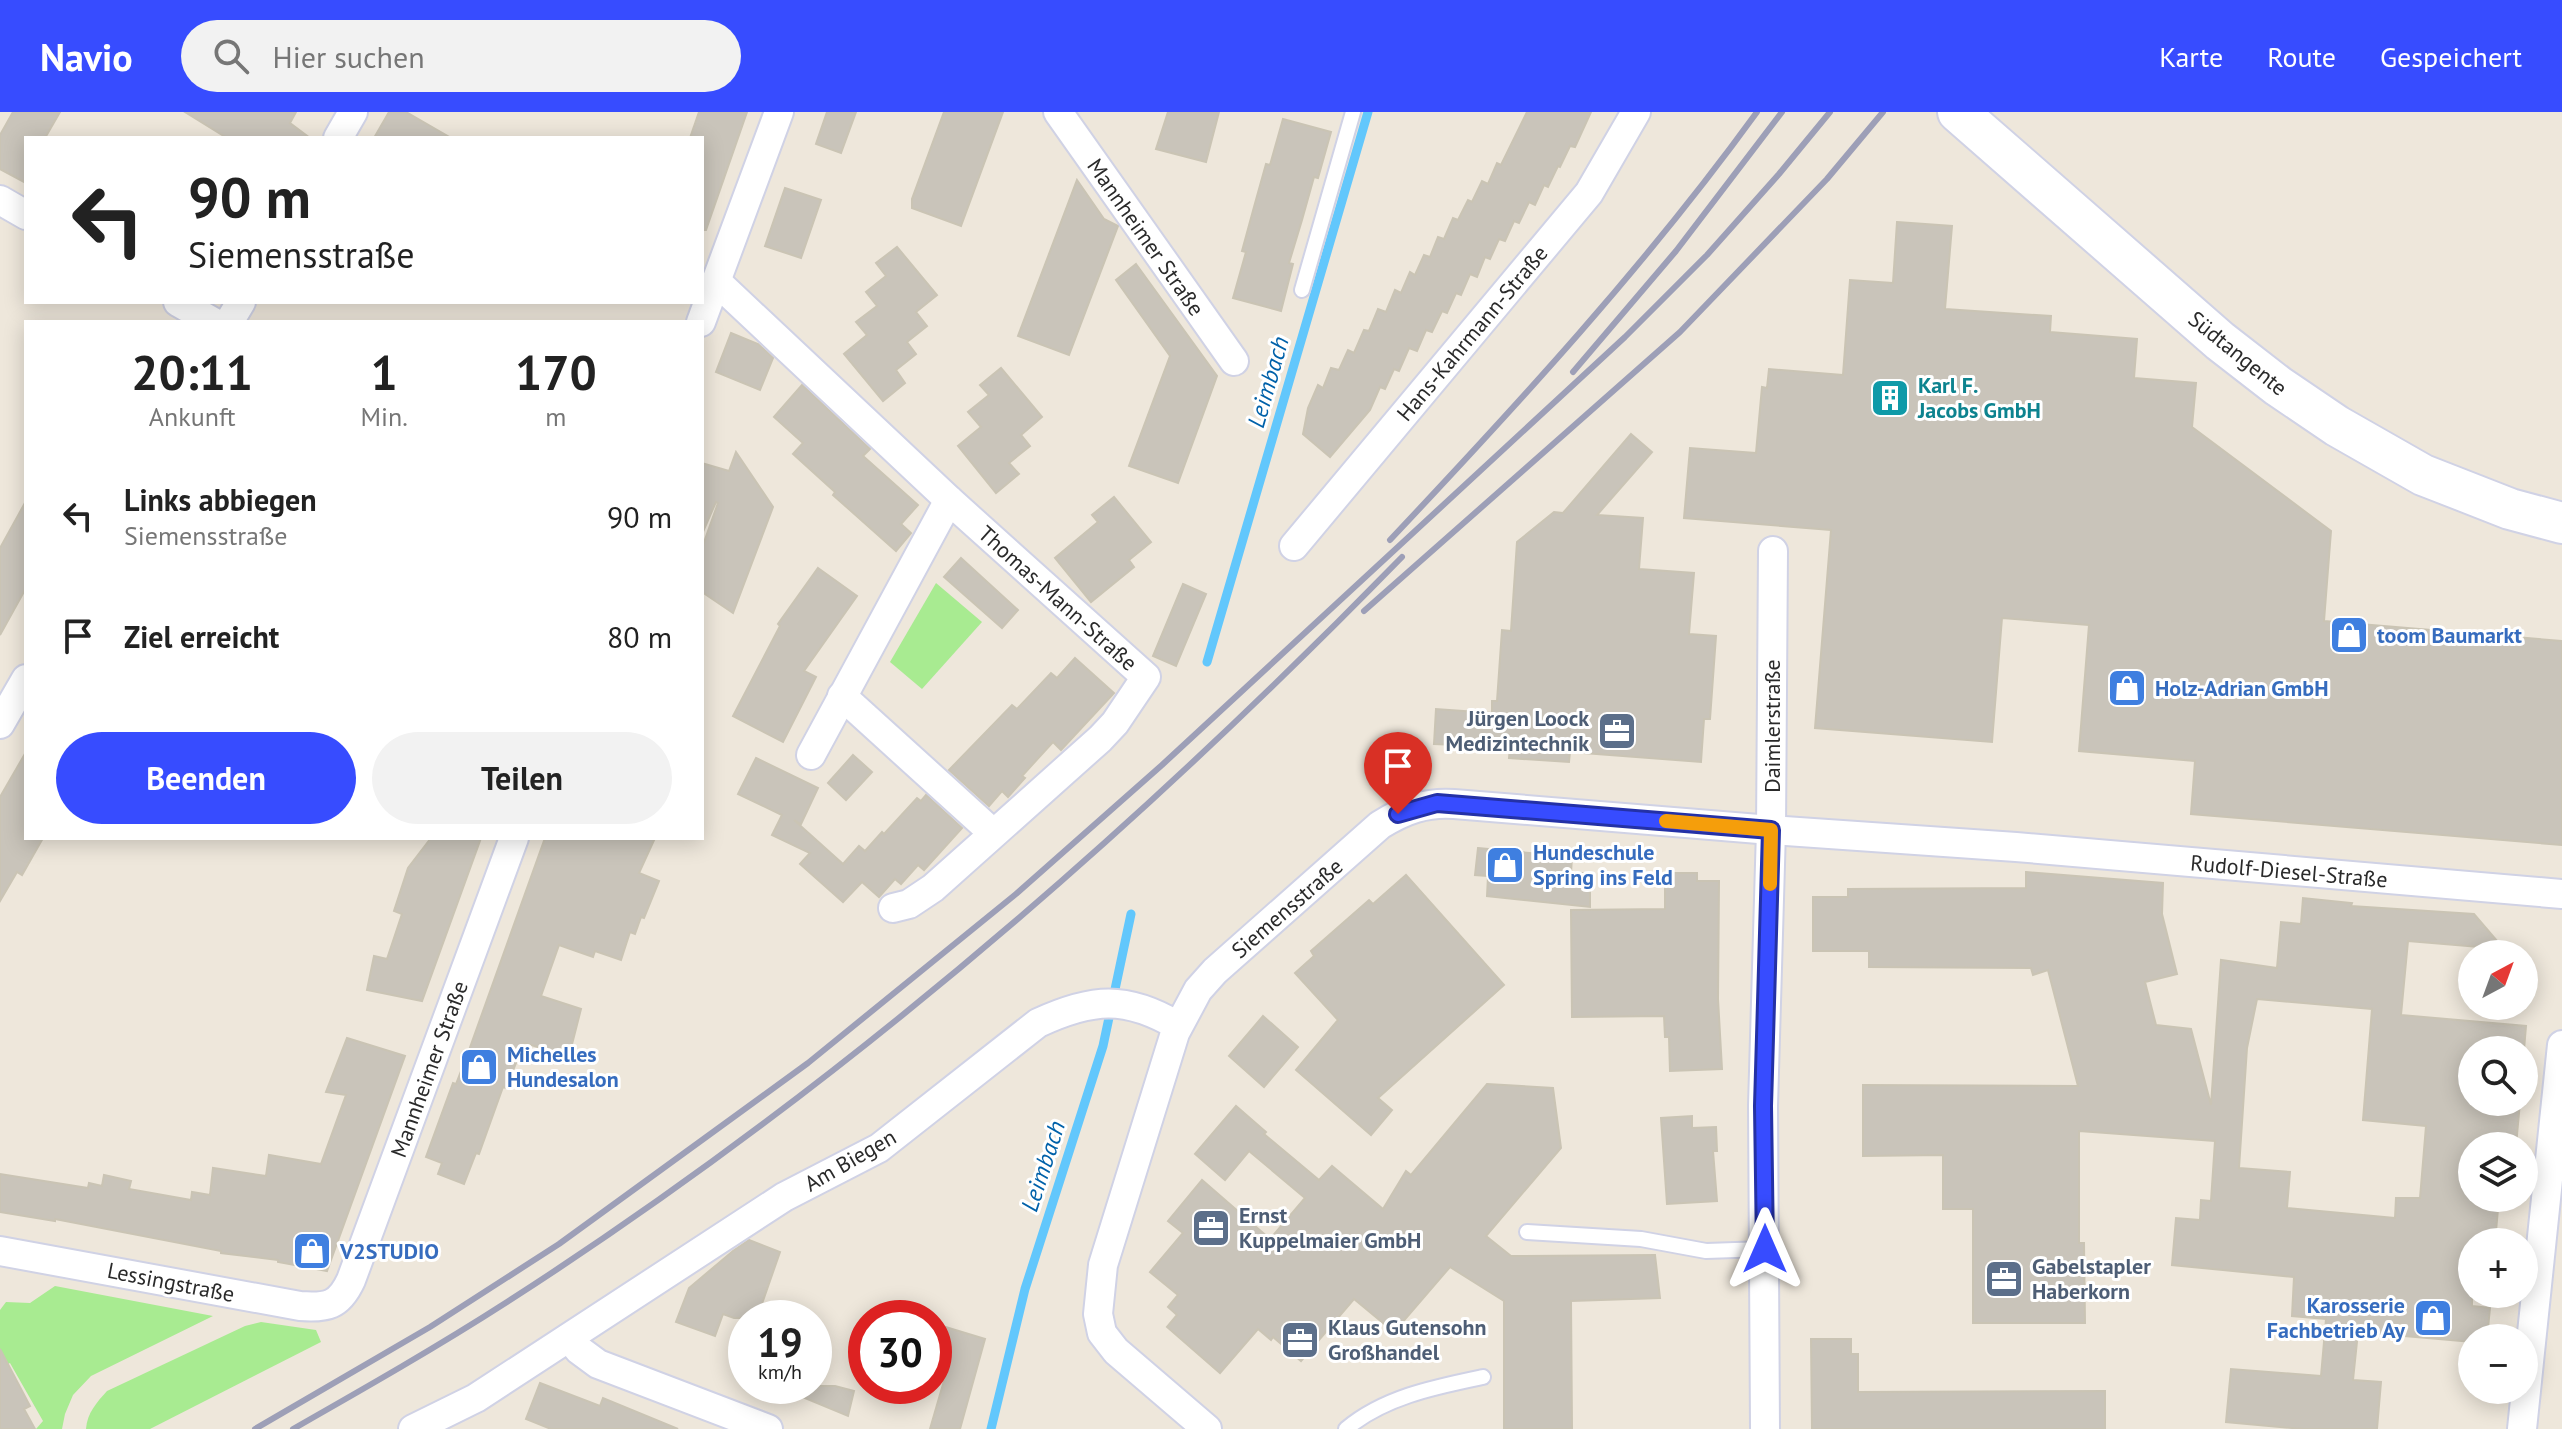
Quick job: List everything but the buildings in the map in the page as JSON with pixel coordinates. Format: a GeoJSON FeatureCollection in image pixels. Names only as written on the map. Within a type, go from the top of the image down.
{"type":"FeatureCollection","features":[{"type":"Feature","properties":{"kind":"main road","name":"Südtangente"},"geometry":{"type":"LineString","coordinates":[[1958,112],[2220,341],[2278,386],[2337,426],[2423,475],[2510,509],[2562,523]]}},
{"type":"Feature","properties":{"kind":"street"},"geometry":{"type":"LineString","coordinates":[[339,136],[353,112]]}},
{"type":"Feature","properties":{"kind":"street"},"geometry":{"type":"LineString","coordinates":[[702,320],[779,112]]}},
{"type":"Feature","properties":{"kind":"street","name":"Mannheimer Straße"},"geometry":{"type":"LineString","coordinates":[[1058,112],[1234,361]]}},
{"type":"Feature","properties":{"kind":"street","name":"Hans-Kahrmann-Straße"},"geometry":{"type":"LineString","coordinates":[[1294,546],[1589,193],[1636,112]]}},
{"type":"Feature","properties":{"kind":"street"},"geometry":{"type":"LineString","coordinates":[[0,200],[24,214]]}},
{"type":"Feature","properties":{"kind":"street","name":"Thomas-Mann-Straße"},"geometry":{"type":"LineString","coordinates":[[716,281],[949,500],[1146,677],[1115,723],[1100,739],[921,896],[909,904],[893,908]]}},
{"type":"Feature","properties":{"kind":"street"},"geometry":{"type":"LineString","coordinates":[[182,304],[210,320]]}},
{"type":"Feature","properties":{"kind":"street"},"geometry":{"type":"LineString","coordinates":[[811,755],[949,500]]}},
{"type":"Feature","properties":{"kind":"street","name":"Daimlerstraße"},"geometry":{"type":"LineString","coordinates":[[1765,1429],[1763,1106],[1771,830],[1773,551]]}},
{"type":"Feature","properties":{"kind":"street"},"geometry":{"type":"LineString","coordinates":[[0,724],[24,682]]}},
{"type":"Feature","properties":{"kind":"street"},"geometry":{"type":"LineString","coordinates":[[842,696],[993,833]]}},
{"type":"Feature","properties":{"kind":"street","name":"Siemensstraße"},"geometry":{"type":"LineString","coordinates":[[1207,1429],[1116,1351],[1102,1333],[1098,1314],[1103,1265],[1178,1026],[1198,990],[1215,971],[1380,825],[1416,807],[1437,803],[2016,847]]}},
{"type":"Feature","properties":{"kind":"street","name":"Mannheimer Straße"},"geometry":{"type":"LineString","coordinates":[[340,1299],[351,1280],[513,840]]}},
{"type":"Feature","properties":{"kind":"street","name":"Rudolf-Diesel-Straße"},"geometry":{"type":"LineString","coordinates":[[2016,847],[2562,894]]}},
{"type":"Feature","properties":{"kind":"street","name":"Am Biegen"},"geometry":{"type":"LineString","coordinates":[[413,1429],[476,1398],[784,1197],[879,1148],[1038,1023],[1101,1002],[1154,1012],[1178,1026]]}},
{"type":"Feature","properties":{"kind":"street"},"geometry":{"type":"LineString","coordinates":[[2522,1429],[2562,1045]]}},
{"type":"Feature","properties":{"kind":"street","name":"Lessingstraße"},"geometry":{"type":"LineString","coordinates":[[0,1251],[300,1306],[319,1307],[340,1299]]}},
{"type":"Feature","properties":{"kind":"street"},"geometry":{"type":"LineString","coordinates":[[569,1338],[598,1364],[768,1429]]}},
{"type":"Feature","properties":{"kind":"lane"},"geometry":{"type":"LineString","coordinates":[[1302,290],[1353,112]]}},
{"type":"Feature","properties":{"kind":"lane"},"geometry":{"type":"LineString","coordinates":[[1527,1232],[1641,1239],[1706,1251],[1765,1249]]}},
{"type":"Feature","properties":{"kind":"lane"},"geometry":{"type":"LineString","coordinates":[[1346,1429],[1356,1420],[1389,1403],[1437,1387],[1483,1377]]}},
{"type":"Feature","properties":{"kind":"green space"},"geometry":{"type":"Polygon","coordinates":[[[936,583],[982,622],[922,689],[890,662],[936,583]]]}},
{"type":"Feature","properties":{"kind":"green space"},"geometry":{"type":"Polygon","coordinates":[[[55,1286],[213,1316],[91,1376],[73,1395],[62,1429],[36,1429],[43,1421],[10,1363],[0,1368],[0,1310],[6,1302],[30,1303],[55,1286]]]}},
{"type":"Feature","properties":{"kind":"green space"},"geometry":{"type":"Polygon","coordinates":[[[261,1322],[316,1330],[321,1342],[150,1429],[86,1429],[90,1413],[107,1391],[245,1326],[261,1322]]]}},
{"type":"Feature","properties":{"kind":"waterway","name":"Leimbach"},"geometry":{"type":"LineString","coordinates":[[1207,662],[1368,112]]}},
{"type":"Feature","properties":{"kind":"waterway","name":"Leimbach"},"geometry":{"type":"LineString","coordinates":[[991,1429],[1025,1289],[1103,1046],[1131,914]]}},
{"type":"Feature","properties":{"kind":"railway"},"geometry":{"type":"LineString","coordinates":[[1390,540],[1534,385],[1626,279],[1757,112]]}},
{"type":"Feature","properties":{"kind":"railway"},"geometry":{"type":"LineString","coordinates":[[1573,372],[1676,251],[1782,112]]}},
{"type":"Feature","properties":{"kind":"railway"},"geometry":{"type":"LineString","coordinates":[[255,1429],[430,1327],[559,1244],[808,1063],[1016,894],[1162,765],[1625,337],[1707,255],[1830,112]]}},
{"type":"Feature","properties":{"kind":"railway"},"geometry":{"type":"LineString","coordinates":[[1364,611],[1680,332],[1827,179],[1883,112]]}},
{"type":"Feature","properties":{"kind":"railway"},"geometry":{"type":"LineString","coordinates":[[293,1429],[481,1319],[628,1221],[747,1136],[862,1047],[976,955],[1086,860],[1194,761],[1402,557]]}},
{"type":"Feature","properties":{"kind":"slow traffic"},"geometry":{"type":"LineString","coordinates":[[1666,821],[1771,830],[1770,884]]}},
{"type":"Feature","properties":{"kind":"place","name":"Karl F. Jacobs GmbH"},"geometry":{"type":"Point","coordinates":[1890,398]}},
{"type":"Feature","properties":{"kind":"place","name":"toom Baumarkt"},"geometry":{"type":"Point","coordinates":[2349,635]}},
{"type":"Feature","properties":{"kind":"place","name":"Holz-Adrian GmbH"},"geometry":{"type":"Point","coordinates":[2127,688]}},
{"type":"Feature","properties":{"kind":"place","name":"Jürgen Loock Medizintechnik"},"geometry":{"type":"Point","coordinates":[1617,731]}},
{"type":"Feature","properties":{"kind":"place","name":"Hundeschule Spring ins Feld"},"geometry":{"type":"Point","coordinates":[1505,865]}},
{"type":"Feature","properties":{"kind":"place","name":"Michelles Hundesalon"},"geometry":{"type":"Point","coordinates":[479,1067]}},
{"type":"Feature","properties":{"kind":"place","name":"Ernst Kuppelmaier GmbH"},"geometry":{"type":"Point","coordinates":[1211,1228]}},
{"type":"Feature","properties":{"kind":"place","name":"V2STUDIO"},"geometry":{"type":"Point","coordinates":[312,1251]}},
{"type":"Feature","properties":{"kind":"place","name":"Gabelstapler Haberkorn"},"geometry":{"type":"Point","coordinates":[2004,1279]}},
{"type":"Feature","properties":{"kind":"place","name":"Karosserie Fachbetrieb Ay"},"geometry":{"type":"Point","coordinates":[2433,1318]}},
{"type":"Feature","properties":{"kind":"place","name":"Klaus Gutensohn Großhandel"},"geometry":{"type":"Point","coordinates":[1300,1340]}},
{"type":"Feature","properties":{"kind":"route"},"geometry":{"type":"LineString","coordinates":[[1398,814],[1437,803],[1771,830],[1763,1106],[1765,1249]]}}]}
